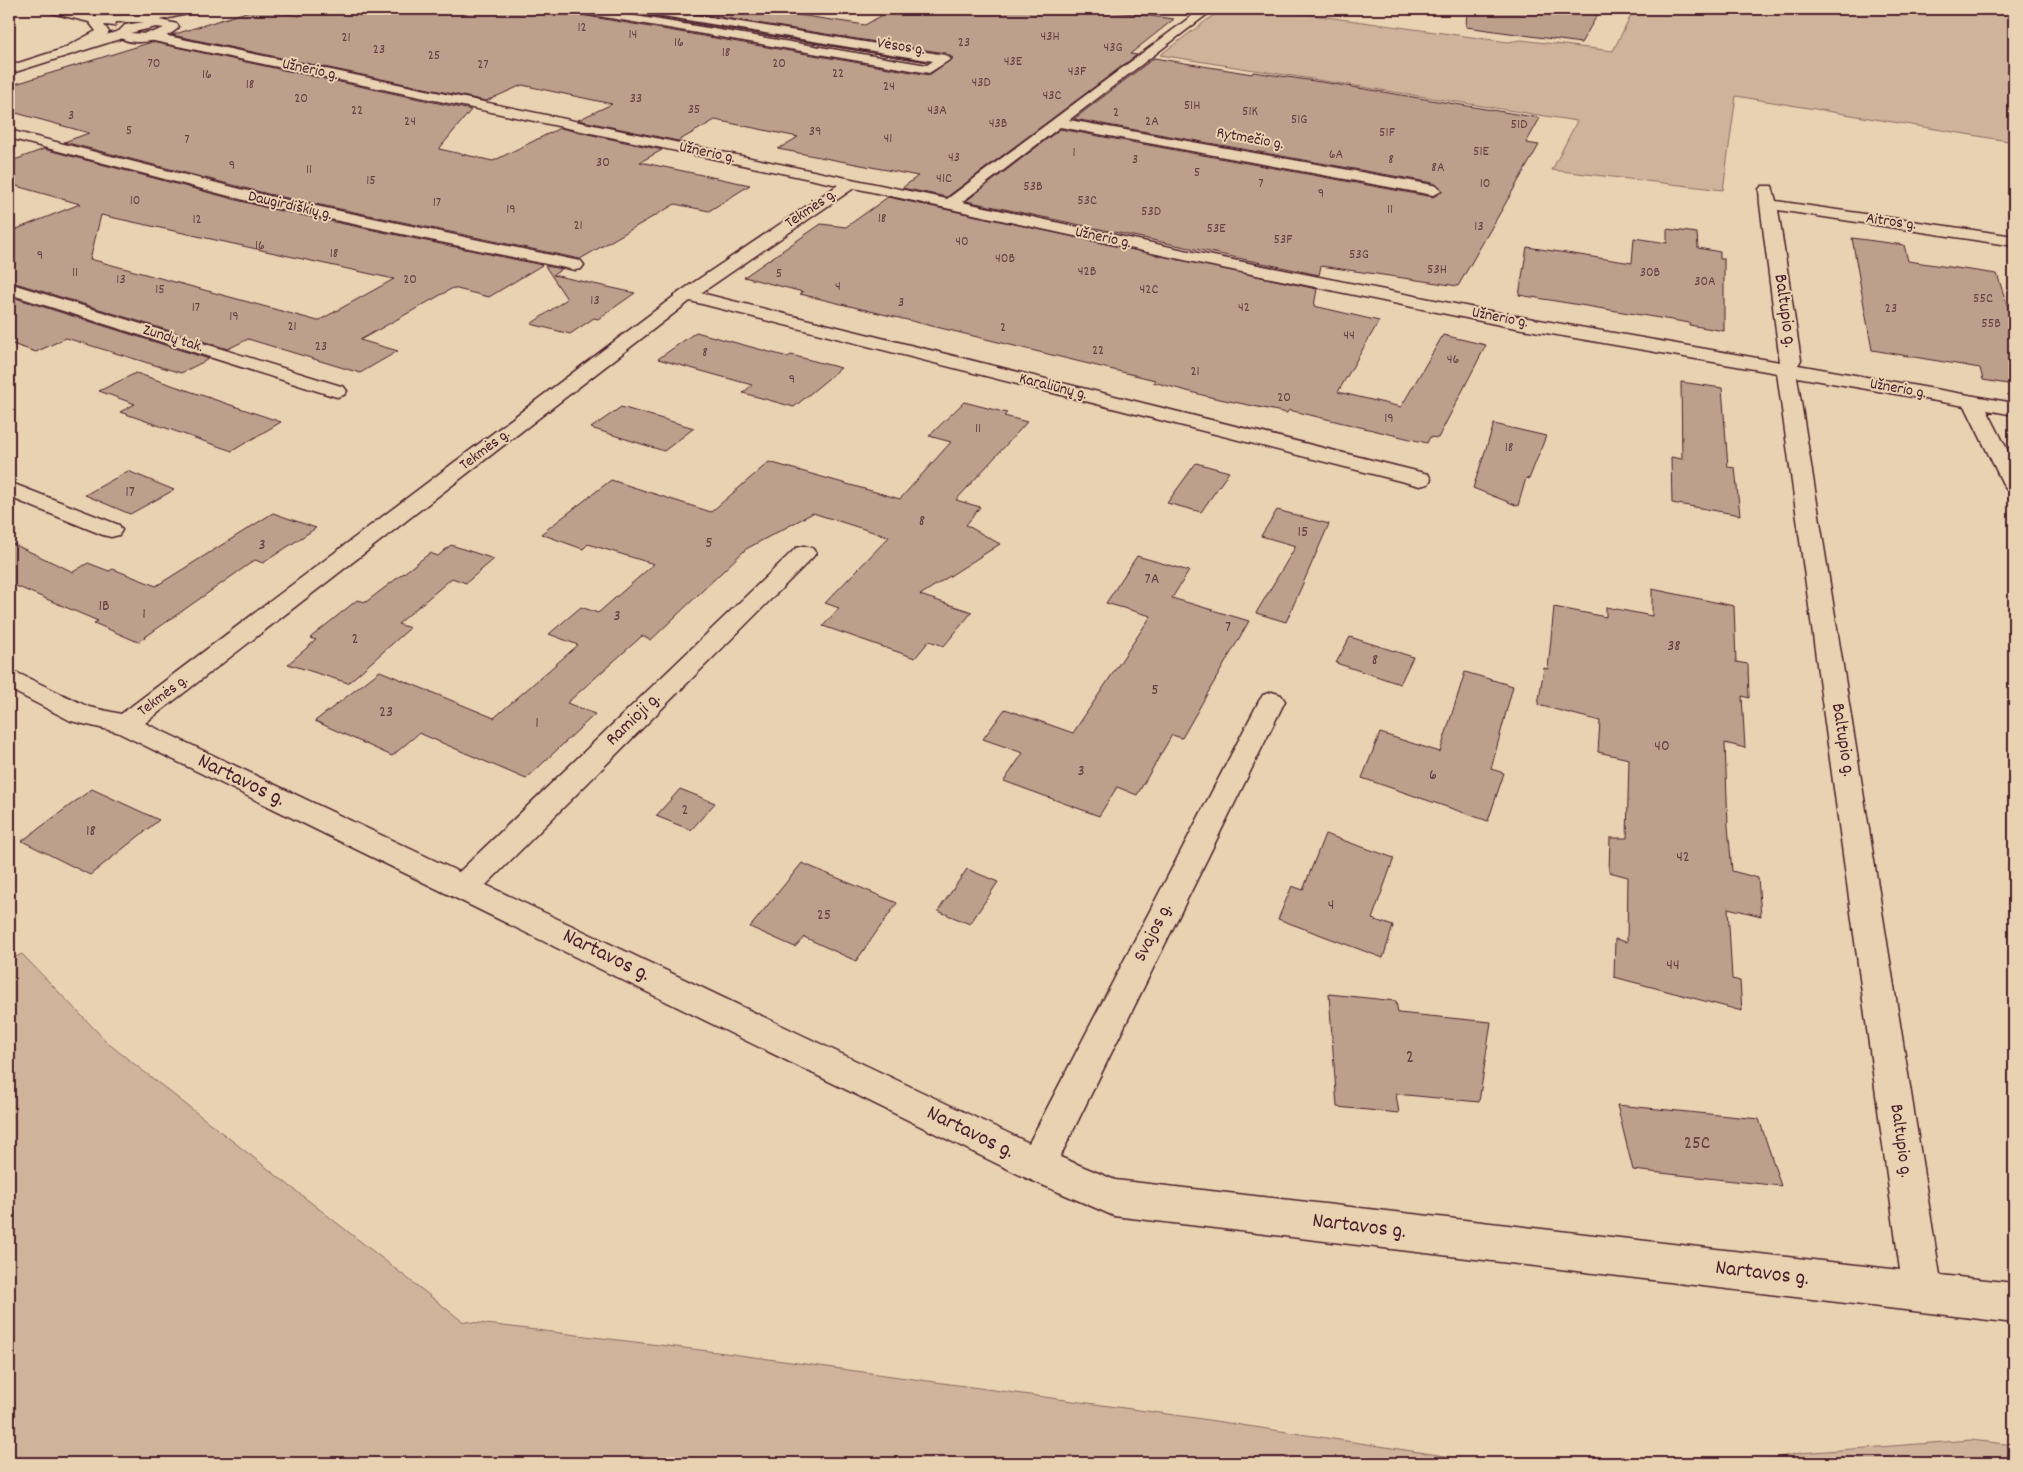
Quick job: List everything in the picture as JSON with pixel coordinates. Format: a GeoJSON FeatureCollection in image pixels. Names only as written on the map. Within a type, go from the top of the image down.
{"type":"FeatureCollection","features":[{"type":"Feature","properties":{"kind":"street"},"geometry":{"type":"LineString","coordinates":[[47,9],[93,19],[128,33],[149,36],[213,9]]}},
{"type":"Feature","properties":{"kind":"street"},"geometry":{"type":"LineString","coordinates":[[93,19],[154,18],[198,9]]}},
{"type":"Feature","properties":{"kind":"street"},"geometry":{"type":"LineString","coordinates":[[9,70],[198,9]]}},
{"type":"Feature","properties":{"kind":"street","name":"Vėsos g."},"geometry":{"type":"LineString","coordinates":[[575,9],[929,69],[944,59],[638,9]]}},
{"type":"Feature","properties":{"kind":"street"},"geometry":{"type":"LineString","coordinates":[[950,204],[1060,123],[1208,9]]}},
{"type":"Feature","properties":{"kind":"street"},"geometry":{"type":"LineString","coordinates":[[68,51],[103,32],[93,19]]}},
{"type":"Feature","properties":{"kind":"street"},"geometry":{"type":"LineString","coordinates":[[156,23],[169,28]]}},
{"type":"Feature","properties":{"kind":"street","name":"Užnerio g."},"geometry":{"type":"LineString","coordinates":[[169,28],[195,46]]}},
{"type":"Feature","properties":{"kind":"street"},"geometry":{"type":"LineString","coordinates":[[48,58],[128,33]]}},
{"type":"Feature","properties":{"kind":"street","name":"Užnerio g."},"geometry":{"type":"LineString","coordinates":[[149,36],[851,183],[1198,258],[1496,318],[2014,409]]}},
{"type":"Feature","properties":{"kind":"street","name":"Rytmečio g."},"geometry":{"type":"LineString","coordinates":[[1060,123],[1433,190]]}},
{"type":"Feature","properties":{"kind":"street","name":"Daugirdiškių g."},"geometry":{"type":"LineString","coordinates":[[9,134],[266,201],[574,265]]}},
{"type":"Feature","properties":{"kind":"street","name":"Tekmės g."},"geometry":{"type":"LineString","coordinates":[[125,725],[687,295],[851,183]]}},
{"type":"Feature","properties":{"kind":"street","name":"Aitros g."},"geometry":{"type":"LineString","coordinates":[[1767,196],[2014,241]]}},
{"type":"Feature","properties":{"kind":"street","name":"Baltupio g."},"geometry":{"type":"LineString","coordinates":[[1767,196],[1791,360],[1786,370],[1923,1294]]}},
{"type":"Feature","properties":{"kind":"street","name":"Zundų tak."},"geometry":{"type":"LineString","coordinates":[[9,288],[337,391]]}},
{"type":"Feature","properties":{"kind":"street","name":"Karaliūnų g."},"geometry":{"type":"LineString","coordinates":[[687,295],[1420,479]]}},
{"type":"Feature","properties":{"kind":"street"},"geometry":{"type":"LineString","coordinates":[[1973,402],[2014,484]]}},
{"type":"Feature","properties":{"kind":"street"},"geometry":{"type":"LineString","coordinates":[[9,489],[111,530]]}},
{"type":"Feature","properties":{"kind":"street","name":"Ramioji g."},"geometry":{"type":"LineString","coordinates":[[464,887],[804,553]]}},
{"type":"Feature","properties":{"kind":"street","name":"Nartavos g."},"geometry":{"type":"LineString","coordinates":[[9,678],[81,714],[125,725],[1037,1165],[1114,1198],[1923,1294],[2014,1303]]}},
{"type":"Feature","properties":{"kind":"street","name":"Svajos g."},"geometry":{"type":"LineString","coordinates":[[1037,1165],[1272,701]]}},
{"type":"Feature","properties":{"kind":"shaded area"},"geometry":{"type":"Polygon","coordinates":[[[1222,9],[1268,9],[1508,42],[1521,40],[1613,51],[1634,9],[2014,9],[2014,142],[1736,96],[1723,190],[1552,170],[1577,121],[1160,55],[1222,9]]]}},
{"type":"Feature","properties":{"kind":"shaded area"},"geometry":{"type":"Polygon","coordinates":[[[22,954],[110,1045],[462,1321],[725,1353],[1182,1416],[1491,1463],[9,1463],[9,960],[22,954]]]}},
{"type":"Feature","properties":{"kind":"shaded area"},"geometry":{"type":"Polygon","coordinates":[[[1971,1440],[2014,1445],[2014,1463],[1752,1463],[1800,1453],[1971,1440]]]}},
{"type":"Feature","properties":{"kind":"building"},"geometry":{"type":"Polygon","coordinates":[[[256,9],[300,16],[300,9],[567,9],[575,14],[929,75],[953,58],[945,53],[669,9],[759,9],[865,25],[893,9],[1094,9],[1174,19],[1130,54],[1137,55],[947,197],[902,188],[918,176],[778,149],[798,137],[715,120],[678,141],[578,120],[612,104],[522,85],[486,101],[172,35],[256,9]]]}},
{"type":"Feature","properties":{"kind":"building"},"geometry":{"type":"Polygon","coordinates":[[[604,9],[631,9],[639,14],[928,62],[604,9]]]}},
{"type":"Feature","properties":{"kind":"building"},"geometry":{"type":"Polygon","coordinates":[[[1467,9],[1558,9],[1598,14],[1581,43],[1466,27],[1467,9]]]}},
{"type":"Feature","properties":{"kind":"building"},"geometry":{"type":"Polygon","coordinates":[[[152,42],[471,110],[439,149],[493,161],[560,128],[662,150],[640,162],[750,185],[709,211],[675,204],[580,259],[268,194],[64,142],[89,133],[9,111],[9,86],[152,42]]]}},
{"type":"Feature","properties":{"kind":"building"},"geometry":{"type":"Polygon","coordinates":[[[1154,58],[1252,74],[1253,72],[1328,83],[1540,118],[1526,143],[1539,145],[1458,286],[1321,266],[1319,275],[966,201],[1060,129],[1433,197],[1442,191],[1439,186],[1433,183],[1074,119],[1154,58]]]}},
{"type":"Feature","properties":{"kind":"building"},"geometry":{"type":"Polygon","coordinates":[[[44,149],[267,208],[542,265],[489,297],[453,288],[360,340],[398,351],[360,373],[248,339],[228,349],[9,281],[9,232],[80,204],[9,184],[9,162],[44,149]],[[101,215],[90,259],[318,321],[394,279],[101,215]]]}},
{"type":"Feature","properties":{"kind":"building"},"geometry":{"type":"Polygon","coordinates":[[[888,197],[1317,289],[1314,306],[1379,321],[1338,392],[1401,407],[1443,335],[1486,345],[1438,438],[1430,437],[1427,443],[1289,410],[1287,413],[1210,397],[1153,382],[1155,380],[800,294],[803,292],[744,277],[821,224],[846,227],[888,197]]]}},
{"type":"Feature","properties":{"kind":"building"},"geometry":{"type":"Polygon","coordinates":[[[1667,229],[1697,233],[1698,248],[1720,252],[1720,259],[1724,259],[1724,331],[1689,325],[1690,323],[1519,295],[1527,247],[1632,263],[1634,238],[1667,243],[1667,229]]]}},
{"type":"Feature","properties":{"kind":"building"},"geometry":{"type":"Polygon","coordinates":[[[1852,238],[1904,245],[1908,261],[1997,274],[2014,326],[2014,385],[1983,380],[1980,368],[1872,350],[1852,238]]]}},
{"type":"Feature","properties":{"kind":"building"},"geometry":{"type":"Polygon","coordinates":[[[545,266],[562,269],[553,275],[635,293],[598,319],[594,318],[570,334],[531,324],[567,299],[545,266]]]}},
{"type":"Feature","properties":{"kind":"building"},"geometry":{"type":"Polygon","coordinates":[[[9,296],[209,359],[181,373],[66,338],[36,352],[9,343],[9,296]]]}},
{"type":"Feature","properties":{"kind":"building"},"geometry":{"type":"Polygon","coordinates":[[[696,332],[788,357],[791,355],[841,368],[794,407],[743,393],[752,385],[658,359],[696,332]]]}},
{"type":"Feature","properties":{"kind":"building"},"geometry":{"type":"Polygon","coordinates":[[[136,373],[281,422],[232,451],[120,412],[135,404],[99,391],[136,373]]]}},
{"type":"Feature","properties":{"kind":"building"},"geometry":{"type":"Polygon","coordinates":[[[1681,382],[1722,388],[1728,467],[1735,468],[1740,515],[1672,503],[1671,457],[1682,459],[1681,382]]]}},
{"type":"Feature","properties":{"kind":"building"},"geometry":{"type":"Polygon","coordinates":[[[964,402],[1007,413],[1004,416],[1027,422],[956,500],[980,507],[966,525],[1000,544],[920,595],[972,612],[944,646],[929,641],[915,658],[823,626],[839,608],[825,603],[889,537],[813,513],[746,549],[651,640],[642,636],[567,703],[595,714],[526,779],[419,733],[392,756],[315,721],[380,671],[494,718],[578,645],[549,634],[581,607],[598,613],[654,564],[588,544],[583,549],[541,534],[611,480],[711,512],[769,462],[900,499],[951,442],[929,436],[964,402]]]}},
{"type":"Feature","properties":{"kind":"building"},"geometry":{"type":"Polygon","coordinates":[[[621,407],[694,428],[664,451],[591,428],[621,407]]]}},
{"type":"Feature","properties":{"kind":"building"},"geometry":{"type":"Polygon","coordinates":[[[1494,424],[1546,436],[1529,479],[1526,478],[1518,506],[1473,488],[1494,424]]]}},
{"type":"Feature","properties":{"kind":"building"},"geometry":{"type":"Polygon","coordinates":[[[1196,463],[1229,472],[1201,512],[1167,503],[1196,463]]]}},
{"type":"Feature","properties":{"kind":"building"},"geometry":{"type":"Polygon","coordinates":[[[128,471],[174,490],[130,514],[85,495],[128,471]]]}},
{"type":"Feature","properties":{"kind":"building"},"geometry":{"type":"Polygon","coordinates":[[[1277,510],[1329,524],[1286,622],[1256,613],[1296,546],[1261,536],[1277,510]]]}},
{"type":"Feature","properties":{"kind":"building"},"geometry":{"type":"Polygon","coordinates":[[[273,513],[316,528],[263,563],[255,560],[138,642],[94,623],[98,621],[9,583],[9,542],[73,572],[88,563],[109,571],[113,569],[156,586],[273,513]]]}},
{"type":"Feature","properties":{"kind":"building"},"geometry":{"type":"Polygon","coordinates":[[[451,545],[494,559],[466,583],[452,578],[398,624],[410,628],[348,683],[288,664],[316,640],[310,638],[357,600],[366,602],[430,553],[438,556],[451,545]]]}},
{"type":"Feature","properties":{"kind":"building"},"geometry":{"type":"Polygon","coordinates":[[[1137,556],[1189,571],[1172,598],[1249,621],[1182,738],[1172,735],[1137,795],[1117,787],[1099,816],[1004,781],[1023,753],[983,739],[1005,709],[1073,733],[1151,616],[1106,603],[1137,556]]]}},
{"type":"Feature","properties":{"kind":"building"},"geometry":{"type":"Polygon","coordinates":[[[1652,589],[1734,606],[1736,662],[1748,664],[1749,698],[1742,696],[1745,748],[1725,743],[1728,826],[1732,871],[1758,878],[1761,916],[1728,908],[1732,979],[1740,981],[1742,1011],[1614,977],[1615,939],[1627,942],[1628,877],[1609,872],[1610,838],[1627,838],[1629,759],[1598,752],[1600,721],[1538,705],[1544,668],[1548,669],[1554,607],[1606,617],[1606,607],[1652,616],[1652,589]]]}},
{"type":"Feature","properties":{"kind":"building"},"geometry":{"type":"Polygon","coordinates":[[[1350,637],[1413,657],[1400,684],[1336,663],[1350,637]]]}},
{"type":"Feature","properties":{"kind":"building"},"geometry":{"type":"Polygon","coordinates":[[[1465,672],[1513,686],[1491,769],[1504,773],[1488,821],[1362,778],[1380,733],[1440,752],[1465,672]]]}},
{"type":"Feature","properties":{"kind":"building"},"geometry":{"type":"Polygon","coordinates":[[[92,789],[159,820],[90,875],[22,841],[92,789]]]}},
{"type":"Feature","properties":{"kind":"building"},"geometry":{"type":"Polygon","coordinates":[[[680,789],[715,803],[691,830],[656,816],[680,789]]]}},
{"type":"Feature","properties":{"kind":"building"},"geometry":{"type":"Polygon","coordinates":[[[1325,834],[1394,858],[1372,919],[1393,926],[1383,958],[1278,919],[1292,886],[1303,890],[1325,834]]]}},
{"type":"Feature","properties":{"kind":"building"},"geometry":{"type":"Polygon","coordinates":[[[802,863],[897,903],[856,961],[804,937],[795,947],[750,927],[802,863]]]}},
{"type":"Feature","properties":{"kind":"building"},"geometry":{"type":"Polygon","coordinates":[[[967,869],[998,882],[970,924],[938,911],[967,869]]]}},
{"type":"Feature","properties":{"kind":"building"},"geometry":{"type":"Polygon","coordinates":[[[1329,994],[1396,1001],[1398,1013],[1491,1022],[1479,1102],[1396,1094],[1399,1113],[1337,1107],[1329,994]]]}},
{"type":"Feature","properties":{"kind":"building"},"geometry":{"type":"Polygon","coordinates":[[[1617,1105],[1759,1119],[1781,1186],[1633,1170],[1617,1105]]]}}]}
